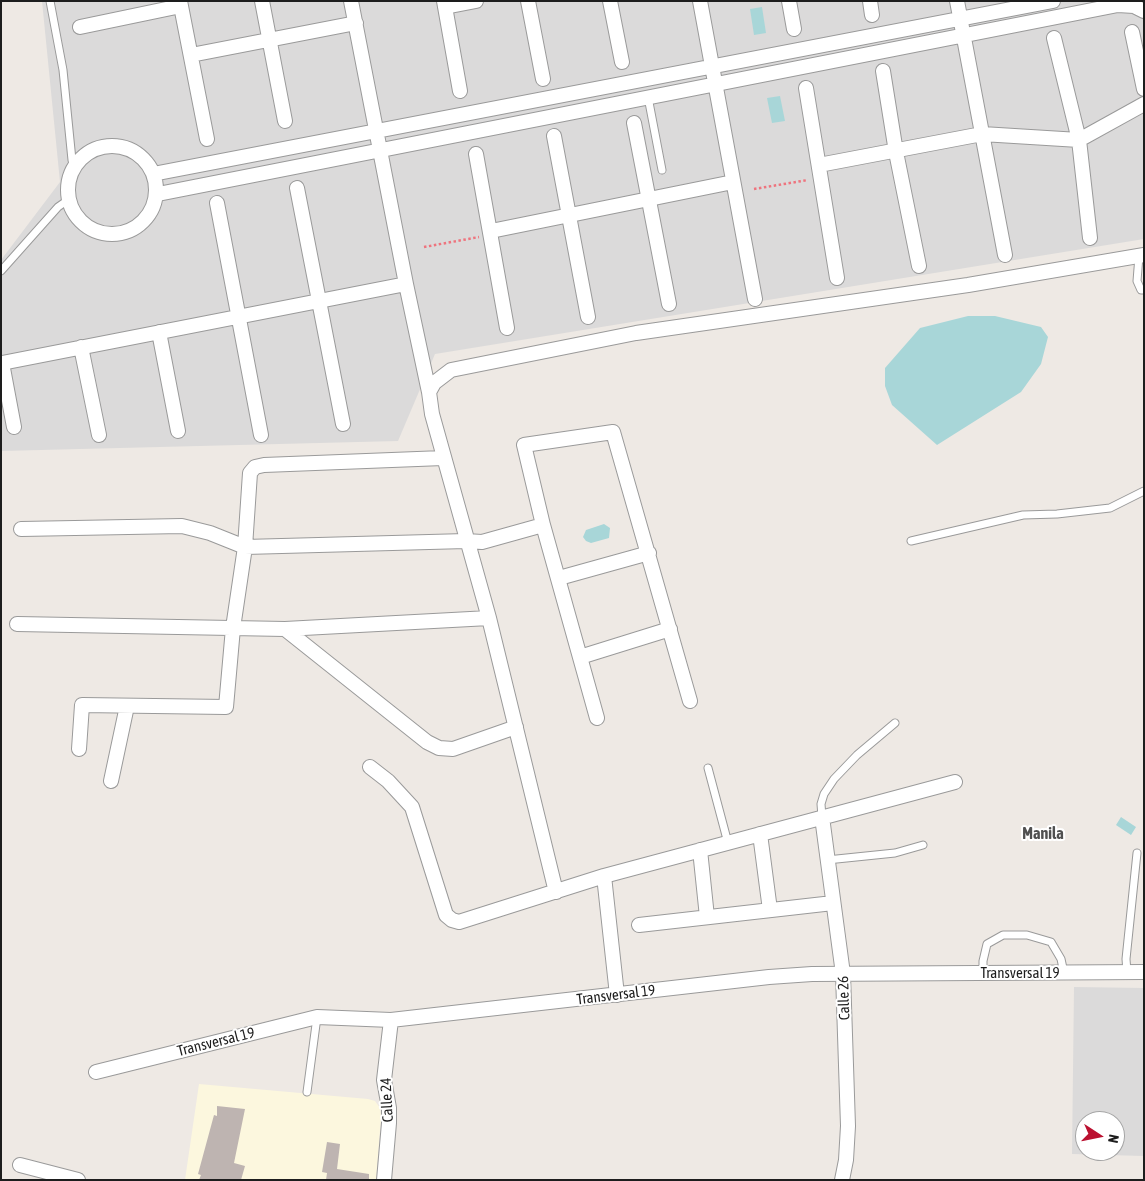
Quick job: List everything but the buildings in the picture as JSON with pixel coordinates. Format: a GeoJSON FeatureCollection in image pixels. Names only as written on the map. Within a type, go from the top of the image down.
{"type":"FeatureCollection","features":[{"type":"Feature","properties":{"kind":"street"},"geometry":{"type":"LineString","coordinates":[[262,1],[286,121]]}},
{"type":"Feature","properties":{"kind":"street"},"geometry":{"type":"LineString","coordinates":[[352,1],[432,414],[489,618],[556,892]]}},
{"type":"Feature","properties":{"kind":"street"},"geometry":{"type":"LineString","coordinates":[[460,90],[445,4],[476,1]]}},
{"type":"Feature","properties":{"kind":"street"},"geometry":{"type":"LineString","coordinates":[[528,1],[543,78]]}},
{"type":"Feature","properties":{"kind":"street"},"geometry":{"type":"LineString","coordinates":[[610,1],[622,62]]}},
{"type":"Feature","properties":{"kind":"street"},"geometry":{"type":"LineString","coordinates":[[700,1],[755,299]]}},
{"type":"Feature","properties":{"kind":"street"},"geometry":{"type":"LineString","coordinates":[[789,1],[794,29]]}},
{"type":"Feature","properties":{"kind":"street"},"geometry":{"type":"LineString","coordinates":[[957,1],[1005,255]]}},
{"type":"Feature","properties":{"kind":"street"},"geometry":{"type":"LineString","coordinates":[[153,174],[1049,2],[1048,18]]}},
{"type":"Feature","properties":{"kind":"street"},"geometry":{"type":"LineString","coordinates":[[80,27],[181,4],[207,140]]}},
{"type":"Feature","properties":{"kind":"street"},"geometry":{"type":"LineString","coordinates":[[158,194],[648,96],[1118,5],[1134,6],[1144,11]]}},
{"type":"Feature","properties":{"kind":"street"},"geometry":{"type":"LineString","coordinates":[[191,55],[356,23]]}},
{"type":"Feature","properties":{"kind":"street"},"geometry":{"type":"LineString","coordinates":[[1132,32],[1144,89]]}},
{"type":"Feature","properties":{"kind":"street"},"geometry":{"type":"LineString","coordinates":[[872,36],[876,52]]}},
{"type":"Feature","properties":{"kind":"street"},"geometry":{"type":"LineString","coordinates":[[1054,38],[1079,140],[1090,238]]}},
{"type":"Feature","properties":{"kind":"street"},"geometry":{"type":"LineString","coordinates":[[883,71],[896,152],[918,266]]}},
{"type":"Feature","properties":{"kind":"street"},"geometry":{"type":"LineString","coordinates":[[806,88],[837,278]]}},
{"type":"Feature","properties":{"kind":"street"},"geometry":{"type":"LineString","coordinates":[[820,172],[896,152],[982,134],[1079,140],[1144,104]]}},
{"type":"Feature","properties":{"kind":"street"},"geometry":{"type":"LineString","coordinates":[[634,123],[669,304]]}},
{"type":"Feature","properties":{"kind":"street"},"geometry":{"type":"LineString","coordinates":[[554,136],[588,317]]}},
{"type":"Feature","properties":{"kind":"street"},"geometry":{"type":"LineString","coordinates":[[102,146],[120,146],[136,152],[148,164],[153,174],[158,194],[150,214],[138,227],[122,234],[104,235],[88,228],[76,216],[68,200],[68,183],[74,166],[86,154],[102,146]]}},
{"type":"Feature","properties":{"kind":"street"},"geometry":{"type":"LineString","coordinates":[[476,154],[507,328]]}},
{"type":"Feature","properties":{"kind":"street"},"geometry":{"type":"LineString","coordinates":[[491,231],[733,182]]}},
{"type":"Feature","properties":{"kind":"street"},"geometry":{"type":"LineString","coordinates":[[297,188],[343,424]]}},
{"type":"Feature","properties":{"kind":"street"},"geometry":{"type":"LineString","coordinates":[[217,204],[261,435]]}},
{"type":"Feature","properties":{"kind":"street"},"geometry":{"type":"LineString","coordinates":[[429,392],[434,383],[451,370],[636,333],[959,286],[1141,256]]}},
{"type":"Feature","properties":{"kind":"street"},"geometry":{"type":"LineString","coordinates":[[14,427],[2,363],[406,284]]}},
{"type":"Feature","properties":{"kind":"street"},"geometry":{"type":"LineString","coordinates":[[159,332],[178,431]]}},
{"type":"Feature","properties":{"kind":"street"},"geometry":{"type":"LineString","coordinates":[[80,347],[99,436]]}},
{"type":"Feature","properties":{"kind":"street"},"geometry":{"type":"LineString","coordinates":[[597,718],[524,445],[612,432],[649,554],[690,701]]}},
{"type":"Feature","properties":{"kind":"street"},"geometry":{"type":"LineString","coordinates":[[79,748],[82,705],[226,707],[233,628],[245,547],[250,473],[255,467],[264,464],[443,458]]}},
{"type":"Feature","properties":{"kind":"street"},"geometry":{"type":"LineString","coordinates":[[21,529],[182,526],[210,533],[245,547],[482,542],[544,525]]}},
{"type":"Feature","properties":{"kind":"street"},"geometry":{"type":"LineString","coordinates":[[559,578],[649,554]]}},
{"type":"Feature","properties":{"kind":"street"},"geometry":{"type":"LineString","coordinates":[[17,624],[285,629],[489,618]]}},
{"type":"Feature","properties":{"kind":"street"},"geometry":{"type":"LineString","coordinates":[[580,657],[670,628]]}},
{"type":"Feature","properties":{"kind":"street"},"geometry":{"type":"LineString","coordinates":[[285,629],[427,742],[439,748],[453,748],[516,727]]}},
{"type":"Feature","properties":{"kind":"street"},"geometry":{"type":"LineString","coordinates":[[111,781],[127,706]]}},
{"type":"Feature","properties":{"kind":"street"},"geometry":{"type":"LineString","coordinates":[[370,767],[388,781],[412,807],[446,915],[452,920],[459,922],[604,876],[955,782]]}},
{"type":"Feature","properties":{"kind":"street","name":"Calle 26"},"geometry":{"type":"LineString","coordinates":[[822,817],[843,974],[848,1126],[846,1160],[842,1180]]}},
{"type":"Feature","properties":{"kind":"street"},"geometry":{"type":"LineString","coordinates":[[760,834],[770,910]]}},
{"type":"Feature","properties":{"kind":"street"},"geometry":{"type":"LineString","coordinates":[[700,850],[707,918]]}},
{"type":"Feature","properties":{"kind":"street"},"geometry":{"type":"LineString","coordinates":[[604,876],[617,995]]}},
{"type":"Feature","properties":{"kind":"street"},"geometry":{"type":"LineString","coordinates":[[639,925],[834,903]]}},
{"type":"Feature","properties":{"kind":"street","name":"Transversal 19"},"geometry":{"type":"LineString","coordinates":[[96,1072],[317,1017],[391,1020],[769,977],[843,974],[1144,972]]}},
{"type":"Feature","properties":{"kind":"street","name":"Calle 24"},"geometry":{"type":"LineString","coordinates":[[384,1180],[389,1108],[384,1080],[391,1020]]}},
{"type":"Feature","properties":{"kind":"street"},"geometry":{"type":"LineString","coordinates":[[20,1165],[78,1180]]}},
{"type":"Feature","properties":{"kind":"lane"},"geometry":{"type":"LineString","coordinates":[[50,1],[63,70],[74,166]]}},
{"type":"Feature","properties":{"kind":"lane"},"geometry":{"type":"LineString","coordinates":[[648,96],[662,170]]}},
{"type":"Feature","properties":{"kind":"lane"},"geometry":{"type":"LineString","coordinates":[[1,271],[58,207],[68,200]]}},
{"type":"Feature","properties":{"kind":"lane"},"geometry":{"type":"LineString","coordinates":[[1141,256],[1137,282],[1141,290],[1144,290]]}},
{"type":"Feature","properties":{"kind":"lane"},"geometry":{"type":"LineString","coordinates":[[911,542],[1023,515],[1057,514],[1110,508],[1144,491]]}},
{"type":"Feature","properties":{"kind":"lane"},"geometry":{"type":"LineString","coordinates":[[822,817],[821,804],[824,794],[834,779],[857,755],[894,723]]}},
{"type":"Feature","properties":{"kind":"lane"},"geometry":{"type":"LineString","coordinates":[[708,768],[728,843]]}},
{"type":"Feature","properties":{"kind":"lane"},"geometry":{"type":"LineString","coordinates":[[828,860],[895,853],[923,845]]}},
{"type":"Feature","properties":{"kind":"lane"},"geometry":{"type":"LineString","coordinates":[[1127,972],[1126,959],[1136,853]]}},
{"type":"Feature","properties":{"kind":"lane"},"geometry":{"type":"LineString","coordinates":[[983,973],[983,960],[988,944],[1003,936],[1027,935],[1051,942],[1061,959],[1064,973]]}},
{"type":"Feature","properties":{"kind":"lane"},"geometry":{"type":"LineString","coordinates":[[307,1092],[317,1017]]}},
{"type":"Feature","properties":{"kind":"path"},"geometry":{"type":"LineString","coordinates":[[754,189],[820,172]]}},
{"type":"Feature","properties":{"kind":"path"},"geometry":{"type":"LineString","coordinates":[[424,247],[476,239],[491,231]]}},
{"type":"Feature","properties":{"kind":"shaded area"},"geometry":{"type":"Polygon","coordinates":[[[42,1],[1144,1],[1144,239],[435,354],[398,441],[1,451],[1,260],[60,182],[42,1]]]}},
{"type":"Feature","properties":{"kind":"shaded area"},"geometry":{"type":"Polygon","coordinates":[[[1074,987],[1144,988],[1144,1156],[1125,1155],[1125,1111],[1075,1111],[1075,1154],[1072,1154],[1074,987]]]}},
{"type":"Feature","properties":{"kind":"shaded area"},"geometry":{"type":"Polygon","coordinates":[[[199,1084],[375,1101],[380,1108],[381,1118],[376,1180],[185,1180],[199,1084]]]}},
{"type":"Feature","properties":{"kind":"water"},"geometry":{"type":"Polygon","coordinates":[[[762,7],[766,33],[754,35],[750,9],[762,7]]]}},
{"type":"Feature","properties":{"kind":"water"},"geometry":{"type":"Polygon","coordinates":[[[780,96],[785,121],[772,123],[767,98],[780,96]]]}},
{"type":"Feature","properties":{"kind":"water"},"geometry":{"type":"Polygon","coordinates":[[[968,316],[995,316],[1041,327],[1048,337],[1041,364],[1021,392],[937,445],[892,405],[885,386],[885,368],[920,328],[968,316]]]}},
{"type":"Feature","properties":{"kind":"water"},"geometry":{"type":"Polygon","coordinates":[[[604,524],[610,528],[609,538],[591,543],[586,541],[583,537],[586,530],[604,524]]]}},
{"type":"Feature","properties":{"kind":"water"},"geometry":{"type":"Polygon","coordinates":[[[1121,817],[1136,827],[1131,835],[1116,825],[1121,817]]]}},
{"type":"Feature","properties":{"kind":"district","name":"Manila"},"geometry":{"type":"Point","coordinates":[1043,834]}}]}
